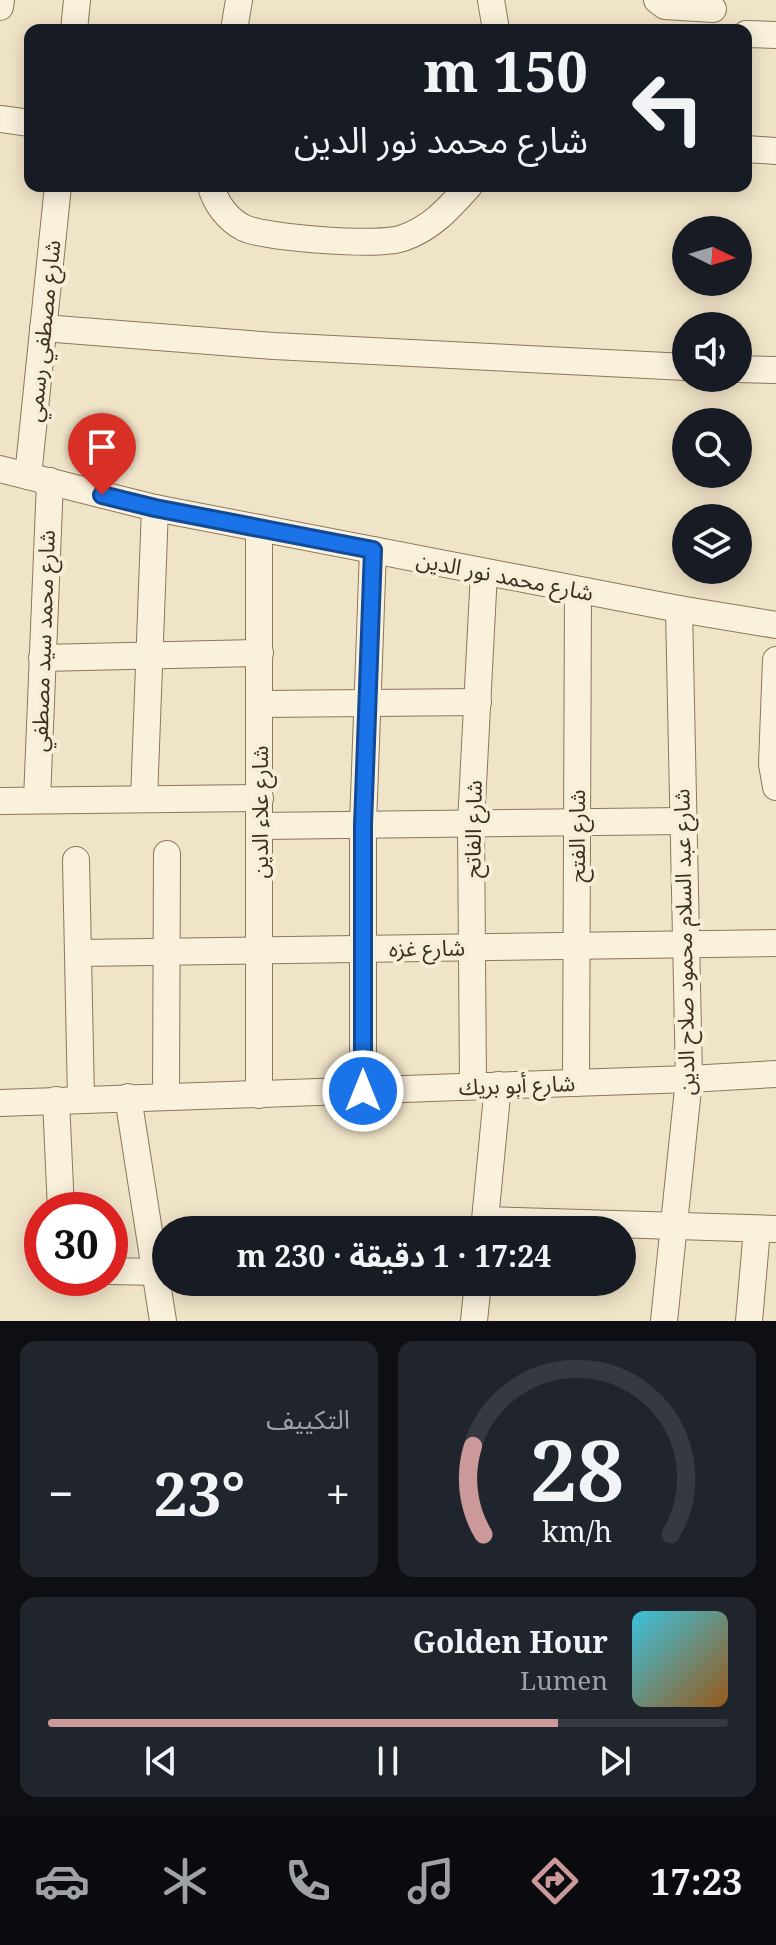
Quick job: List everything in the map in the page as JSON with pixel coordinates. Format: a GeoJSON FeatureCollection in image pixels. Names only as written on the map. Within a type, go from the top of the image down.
{"type":"FeatureCollection","features":[{"type":"Feature","properties":{"kind":"street"},"geometry":{"type":"LineString","coordinates":[[0,7],[1,0]]}},
{"type":"Feature","properties":{"kind":"street"},"geometry":{"type":"LineString","coordinates":[[75,24],[77,0]]}},
{"type":"Feature","properties":{"kind":"street"},"geometry":{"type":"LineString","coordinates":[[235,24],[239,0]]}},
{"type":"Feature","properties":{"kind":"street"},"geometry":{"type":"LineString","coordinates":[[491,0],[495,24]]}},
{"type":"Feature","properties":{"kind":"street"},"geometry":{"type":"LineString","coordinates":[[657,0],[665,6],[717,13]]}},
{"type":"Feature","properties":{"kind":"street"},"geometry":{"type":"LineString","coordinates":[[752,34],[776,35]]}},
{"type":"Feature","properties":{"kind":"street"},"geometry":{"type":"LineString","coordinates":[[0,119],[24,122]]}},
{"type":"Feature","properties":{"kind":"street"},"geometry":{"type":"LineString","coordinates":[[752,149],[776,151]]}},
{"type":"Feature","properties":{"kind":"street","name":"شارع مصطفي رسمي"},"geometry":{"type":"LineString","coordinates":[[39,479],[43,328],[57,192]]}},
{"type":"Feature","properties":{"kind":"street"},"geometry":{"type":"LineString","coordinates":[[212,192],[226,215],[245,228],[268,234],[371,243],[399,240],[425,229],[464,192]]}},
{"type":"Feature","properties":{"kind":"street"},"geometry":{"type":"LineString","coordinates":[[43,328],[290,347],[672,366]]}},
{"type":"Feature","properties":{"kind":"street"},"geometry":{"type":"LineString","coordinates":[[752,369],[776,370]]}},
{"type":"Feature","properties":{"kind":"street","name":"شارع محمد نور الدين"},"geometry":{"type":"LineString","coordinates":[[0,469],[155,508],[776,625]]}},
{"type":"Feature","properties":{"kind":"street","name":"شارع محمد سيد مصطفي"},"geometry":{"type":"LineString","coordinates":[[37,800],[42,658],[39,479]]}},
{"type":"Feature","properties":{"kind":"street"},"geometry":{"type":"LineString","coordinates":[[144,799],[155,508]]}},
{"type":"Feature","properties":{"kind":"street","name":"شارع علاء الدين"},"geometry":{"type":"LineString","coordinates":[[259,528],[259,1095]]}},
{"type":"Feature","properties":{"kind":"street"},"geometry":{"type":"LineString","coordinates":[[363,1091],[363,825],[373,550]]}},
{"type":"Feature","properties":{"kind":"street","name":"شارع الفاتح"},"geometry":{"type":"LineString","coordinates":[[484,572],[471,823],[472,947],[485,1086],[484,1216]]}},
{"type":"Feature","properties":{"kind":"street","name":"شارع الفتح"},"geometry":{"type":"LineString","coordinates":[[576,1083],[578,590]]}},
{"type":"Feature","properties":{"kind":"street","name":"شارع عبد السلام محمود صلاح الدين"},"geometry":{"type":"LineString","coordinates":[[664,1321],[689,1079],[679,609]]}},
{"type":"Feature","properties":{"kind":"street"},"geometry":{"type":"LineString","coordinates":[[42,658],[260,653]]}},
{"type":"Feature","properties":{"kind":"street"},"geometry":{"type":"LineString","coordinates":[[776,660],[772,764],[776,787]]}},
{"type":"Feature","properties":{"kind":"street"},"geometry":{"type":"LineString","coordinates":[[260,704],[478,702]]}},
{"type":"Feature","properties":{"kind":"street"},"geometry":{"type":"LineString","coordinates":[[0,801],[260,798]]}},
{"type":"Feature","properties":{"kind":"street"},"geometry":{"type":"LineString","coordinates":[[260,826],[684,821]]}},
{"type":"Feature","properties":{"kind":"street"},"geometry":{"type":"LineString","coordinates":[[166,1096],[167,854]]}},
{"type":"Feature","properties":{"kind":"street"},"geometry":{"type":"LineString","coordinates":[[62,1192],[78,953],[76,860]]}},
{"type":"Feature","properties":{"kind":"street","name":"شارع غزه"},"geometry":{"type":"LineString","coordinates":[[78,953],[776,943]]}},
{"type":"Feature","properties":{"kind":"street","name":"شارع أبو بريك"},"geometry":{"type":"LineString","coordinates":[[0,1103],[776,1074]]}},
{"type":"Feature","properties":{"kind":"street"},"geometry":{"type":"LineString","coordinates":[[128,1097],[152,1253]]}},
{"type":"Feature","properties":{"kind":"street"},"geometry":{"type":"LineString","coordinates":[[636,1226],[766,1229],[749,1321]]}},
{"type":"Feature","properties":{"kind":"street"},"geometry":{"type":"LineString","coordinates":[[128,1271],[152,1272]]}},
{"type":"Feature","properties":{"kind":"street"},"geometry":{"type":"LineString","coordinates":[[159,1296],[163,1321]]}},
{"type":"Feature","properties":{"kind":"street"},"geometry":{"type":"LineString","coordinates":[[474,1321],[477,1296]]}},
{"type":"Feature","properties":{"kind":"route"},"geometry":{"type":"LineString","coordinates":[[102,495],[373,550],[363,825],[363,1091]]}}]}
